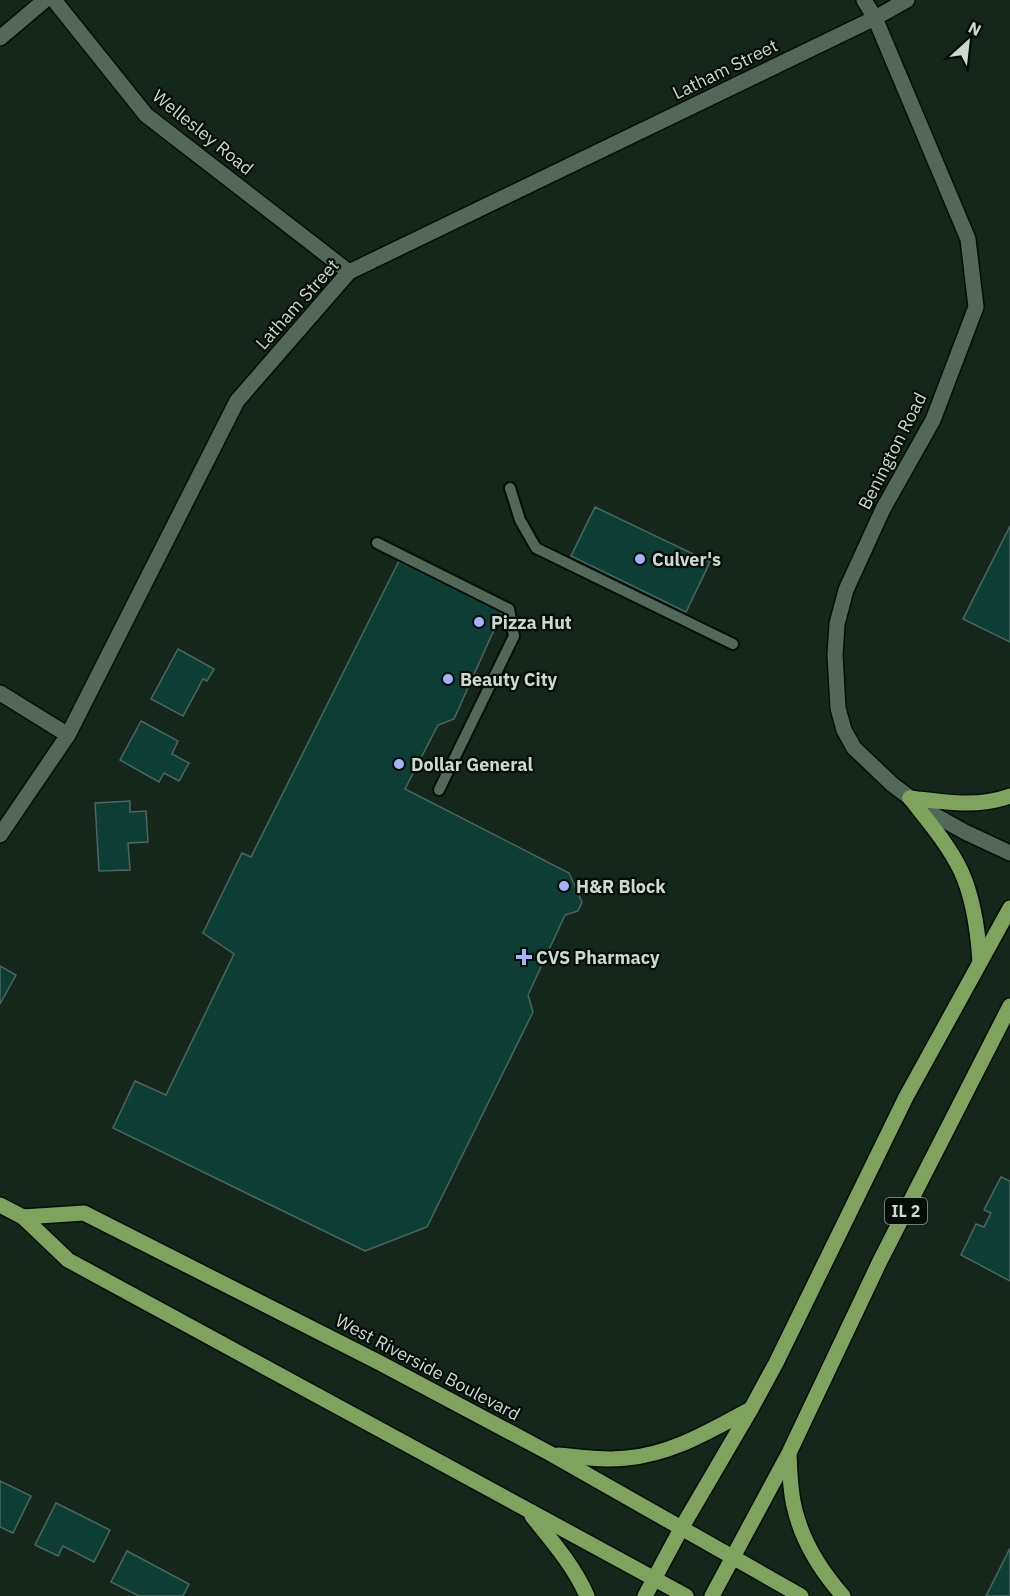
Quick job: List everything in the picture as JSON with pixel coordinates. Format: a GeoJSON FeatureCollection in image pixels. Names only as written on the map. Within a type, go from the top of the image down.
{"type":"FeatureCollection","features":[{"type":"Feature","properties":{"kind":"main road"},"geometry":{"type":"LineString","coordinates":[[910,798],[968,804],[1000,800],[1010,796]]}},
{"type":"Feature","properties":{"kind":"main road"},"geometry":{"type":"LineString","coordinates":[[910,798],[946,845],[961,871],[971,898],[980,963]]}},
{"type":"Feature","properties":{"kind":"main road","name":"IL 2"},"geometry":{"type":"LineString","coordinates":[[645,1596],[776,1363],[906,1097],[1010,908]]}},
{"type":"Feature","properties":{"kind":"main road","name":"IL 2"},"geometry":{"type":"LineString","coordinates":[[712,1596],[789,1453],[880,1261],[1010,1006]]}},
{"type":"Feature","properties":{"kind":"main road"},"geometry":{"type":"LineString","coordinates":[[0,1205],[23,1218],[68,1260],[686,1596]]}},
{"type":"Feature","properties":{"kind":"main road","name":"West Riverside Boulevard"},"geometry":{"type":"LineString","coordinates":[[23,1218],[84,1213],[380,1363],[551,1454],[801,1596]]}},
{"type":"Feature","properties":{"kind":"main road"},"geometry":{"type":"LineString","coordinates":[[551,1454],[627,1459],[657,1454],[677,1447],[751,1409]]}},
{"type":"Feature","properties":{"kind":"main road"},"geometry":{"type":"LineString","coordinates":[[789,1453],[794,1508],[803,1536],[825,1575],[843,1596]]}},
{"type":"Feature","properties":{"kind":"main road"},"geometry":{"type":"LineString","coordinates":[[528,1511],[560,1550],[586,1596]]}},
{"type":"Feature","properties":{"kind":"street"},"geometry":{"type":"LineString","coordinates":[[0,38],[45,0]]}},
{"type":"Feature","properties":{"kind":"street","name":"Wellesley Road"},"geometry":{"type":"LineString","coordinates":[[54,0],[146,115],[349,272]]}},
{"type":"Feature","properties":{"kind":"street","name":"Benington Road"},"geometry":{"type":"LineString","coordinates":[[864,0],[875,18],[968,239],[976,306],[933,420],[883,509],[846,590],[837,624],[835,655],[838,708],[844,730],[854,748],[893,785],[929,812],[1010,853]]}},
{"type":"Feature","properties":{"kind":"street","name":"Latham Street"},"geometry":{"type":"LineString","coordinates":[[0,835],[68,735],[237,401],[349,272],[875,18],[907,0]]}},
{"type":"Feature","properties":{"kind":"street"},"geometry":{"type":"LineString","coordinates":[[0,693],[68,735]]}},
{"type":"Feature","properties":{"kind":"lane"},"geometry":{"type":"LineString","coordinates":[[510,488],[520,520],[536,548],[734,644]]}},
{"type":"Feature","properties":{"kind":"lane"},"geometry":{"type":"LineString","coordinates":[[377,543],[509,609],[514,636],[439,789]]}},
{"type":"Feature","properties":{"kind":"building","name":"Culver's"},"geometry":{"type":"Polygon","coordinates":[[[595,507],[710,562],[686,612],[571,556],[595,507]]]}},
{"type":"Feature","properties":{"kind":"building"},"geometry":{"type":"Polygon","coordinates":[[[1010,526],[1010,642],[963,619],[1010,526]]]}},
{"type":"Feature","properties":{"kind":"building"},"geometry":{"type":"Polygon","coordinates":[[[399,561],[502,612],[454,719],[438,725],[405,789],[569,873],[582,902],[578,911],[565,915],[528,995],[533,1012],[427,1227],[365,1251],[113,1128],[135,1081],[166,1095],[234,954],[203,933],[242,853],[251,857],[399,561]]]}},
{"type":"Feature","properties":{"kind":"building"},"geometry":{"type":"Polygon","coordinates":[[[178,649],[214,669],[207,681],[203,679],[183,716],[151,699],[178,649]]]}},
{"type":"Feature","properties":{"kind":"building"},"geometry":{"type":"Polygon","coordinates":[[[141,721],[178,741],[172,754],[189,763],[179,781],[164,773],[159,782],[120,760],[141,721]]]}},
{"type":"Feature","properties":{"kind":"building"},"geometry":{"type":"Polygon","coordinates":[[[130,801],[130,812],[146,811],[148,842],[128,843],[130,870],[99,871],[95,803],[130,801]]]}},
{"type":"Feature","properties":{"kind":"building"},"geometry":{"type":"Polygon","coordinates":[[[0,966],[16,975],[0,1004],[0,966]]]}},
{"type":"Feature","properties":{"kind":"building"},"geometry":{"type":"Polygon","coordinates":[[[1001,1177],[1010,1181],[1010,1281],[961,1255],[976,1224],[984,1227],[991,1213],[984,1210],[1001,1177]]]}},
{"type":"Feature","properties":{"kind":"building"},"geometry":{"type":"Polygon","coordinates":[[[0,1481],[31,1496],[13,1533],[0,1527],[0,1481]]]}},
{"type":"Feature","properties":{"kind":"building"},"geometry":{"type":"Polygon","coordinates":[[[56,1503],[110,1530],[94,1562],[63,1546],[58,1556],[35,1545],[56,1503]]]}},
{"type":"Feature","properties":{"kind":"building"},"geometry":{"type":"Polygon","coordinates":[[[1010,1548],[1010,1596],[986,1596],[1010,1548]]]}},
{"type":"Feature","properties":{"kind":"building"},"geometry":{"type":"Polygon","coordinates":[[[127,1551],[189,1584],[183,1596],[139,1596],[111,1582],[127,1551]]]}},
{"type":"Feature","properties":{"kind":"place","name":"Culver's"},"geometry":{"type":"Point","coordinates":[640,559]}},
{"type":"Feature","properties":{"kind":"place","name":"Pizza Hut"},"geometry":{"type":"Point","coordinates":[479,622]}},
{"type":"Feature","properties":{"kind":"place","name":"Beauty City"},"geometry":{"type":"Point","coordinates":[448,679]}},
{"type":"Feature","properties":{"kind":"place","name":"Dollar General"},"geometry":{"type":"Point","coordinates":[399,764]}},
{"type":"Feature","properties":{"kind":"place","name":"H&R Block"},"geometry":{"type":"Point","coordinates":[564,886]}},
{"type":"Feature","properties":{"kind":"place","name":"CVS Pharmacy"},"geometry":{"type":"Point","coordinates":[524,957]}}]}
